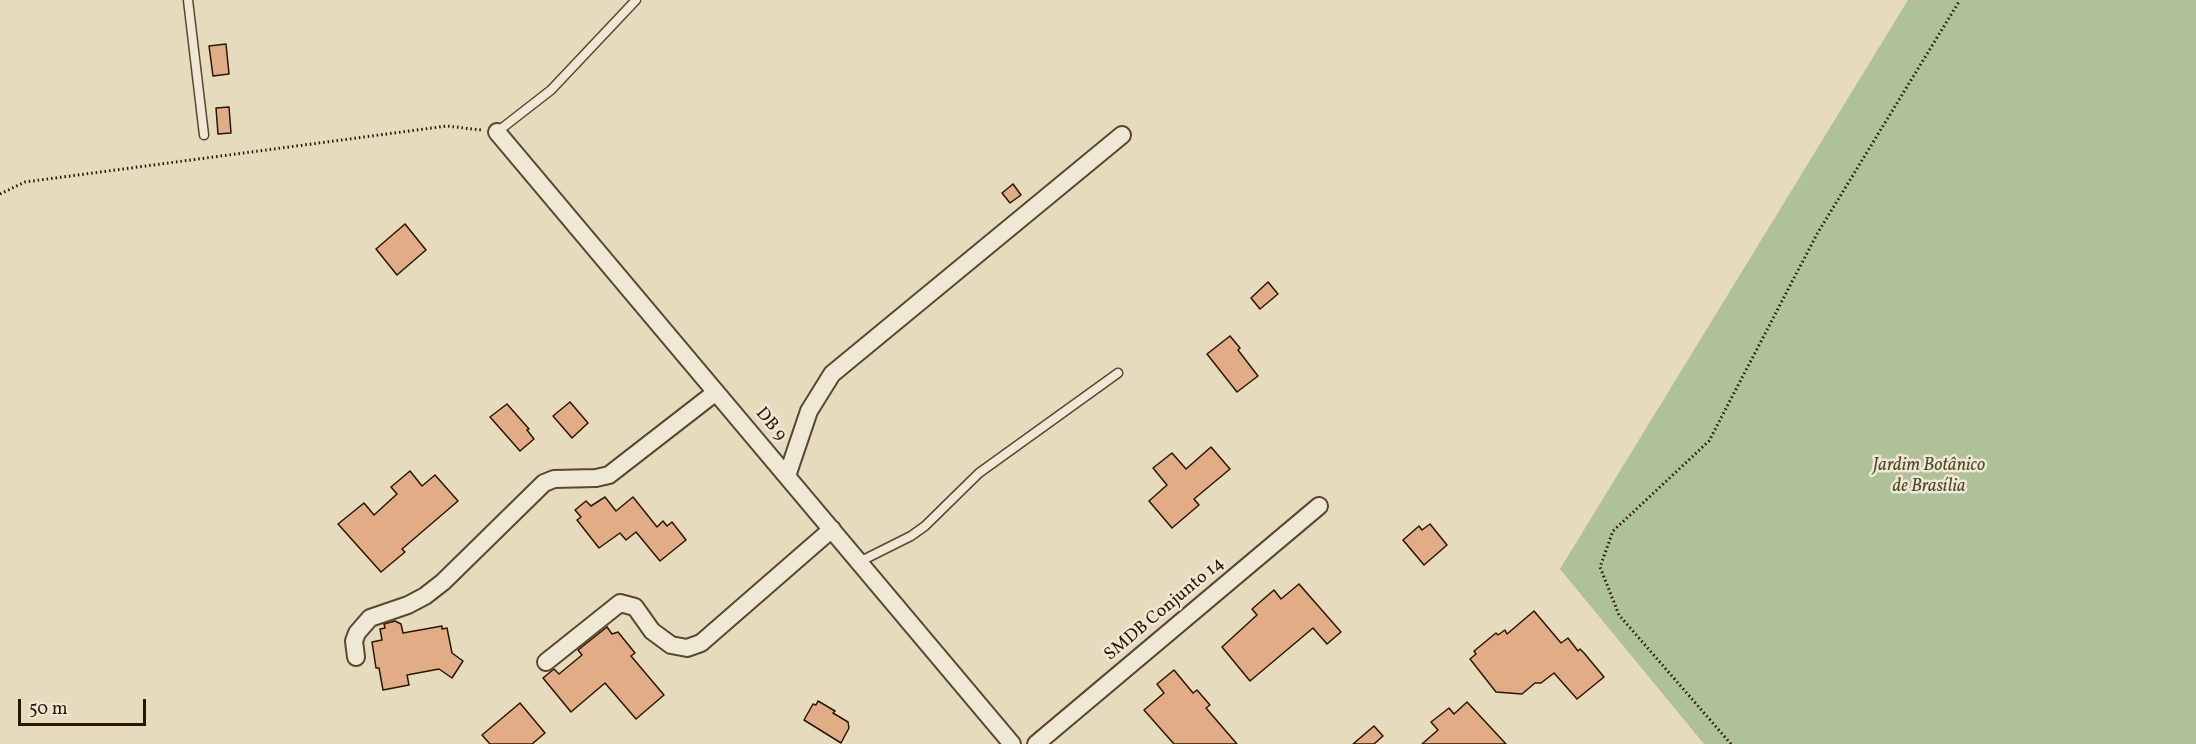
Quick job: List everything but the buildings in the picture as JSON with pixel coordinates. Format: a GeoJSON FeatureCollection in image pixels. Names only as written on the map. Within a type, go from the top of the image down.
{"type":"FeatureCollection","features":[{"type":"Feature","properties":{"kind":"street","name":"DB 9"},"geometry":{"type":"LineString","coordinates":[[497,132],[1012,744]]}},
{"type":"Feature","properties":{"kind":"street"},"geometry":{"type":"LineString","coordinates":[[787,476],[809,411],[832,374],[1122,135]]}},
{"type":"Feature","properties":{"kind":"street"},"geometry":{"type":"LineString","coordinates":[[356,657],[354,641],[357,633],[370,618],[408,605],[425,596],[443,582],[544,483],[554,479],[596,478],[609,475],[716,392]]}},
{"type":"Feature","properties":{"kind":"street","name":"SMDB Conjunto 14"},"geometry":{"type":"LineString","coordinates":[[1036,744],[1319,506]]}},
{"type":"Feature","properties":{"kind":"street"},"geometry":{"type":"LineString","coordinates":[[546,662],[620,603],[635,607],[652,631],[670,645],[687,648],[701,643],[832,530]]}},
{"type":"Feature","properties":{"kind":"lane"},"geometry":{"type":"LineString","coordinates":[[188,0],[204,135]]}},
{"type":"Feature","properties":{"kind":"lane"},"geometry":{"type":"LineString","coordinates":[[497,132],[551,90],[636,0]]}},
{"type":"Feature","properties":{"kind":"lane"},"geometry":{"type":"LineString","coordinates":[[859,562],[911,536],[932,519],[979,473],[1118,373]]}},
{"type":"Feature","properties":{"kind":"path"},"geometry":{"type":"LineString","coordinates":[[1731,744],[1619,615],[1600,567],[1613,531],[1709,441],[1817,234],[1960,0]]}},
{"type":"Feature","properties":{"kind":"path"},"geometry":{"type":"LineString","coordinates":[[0,194],[25,182],[447,126],[497,132]]}},
{"type":"Feature","properties":{"kind":"green space","name":"Jardim Botânico de Brasília"},"geometry":{"type":"Polygon","coordinates":[[[1908,0],[2196,0],[2196,744],[1704,744],[1560,569],[1908,0]]]}}]}
